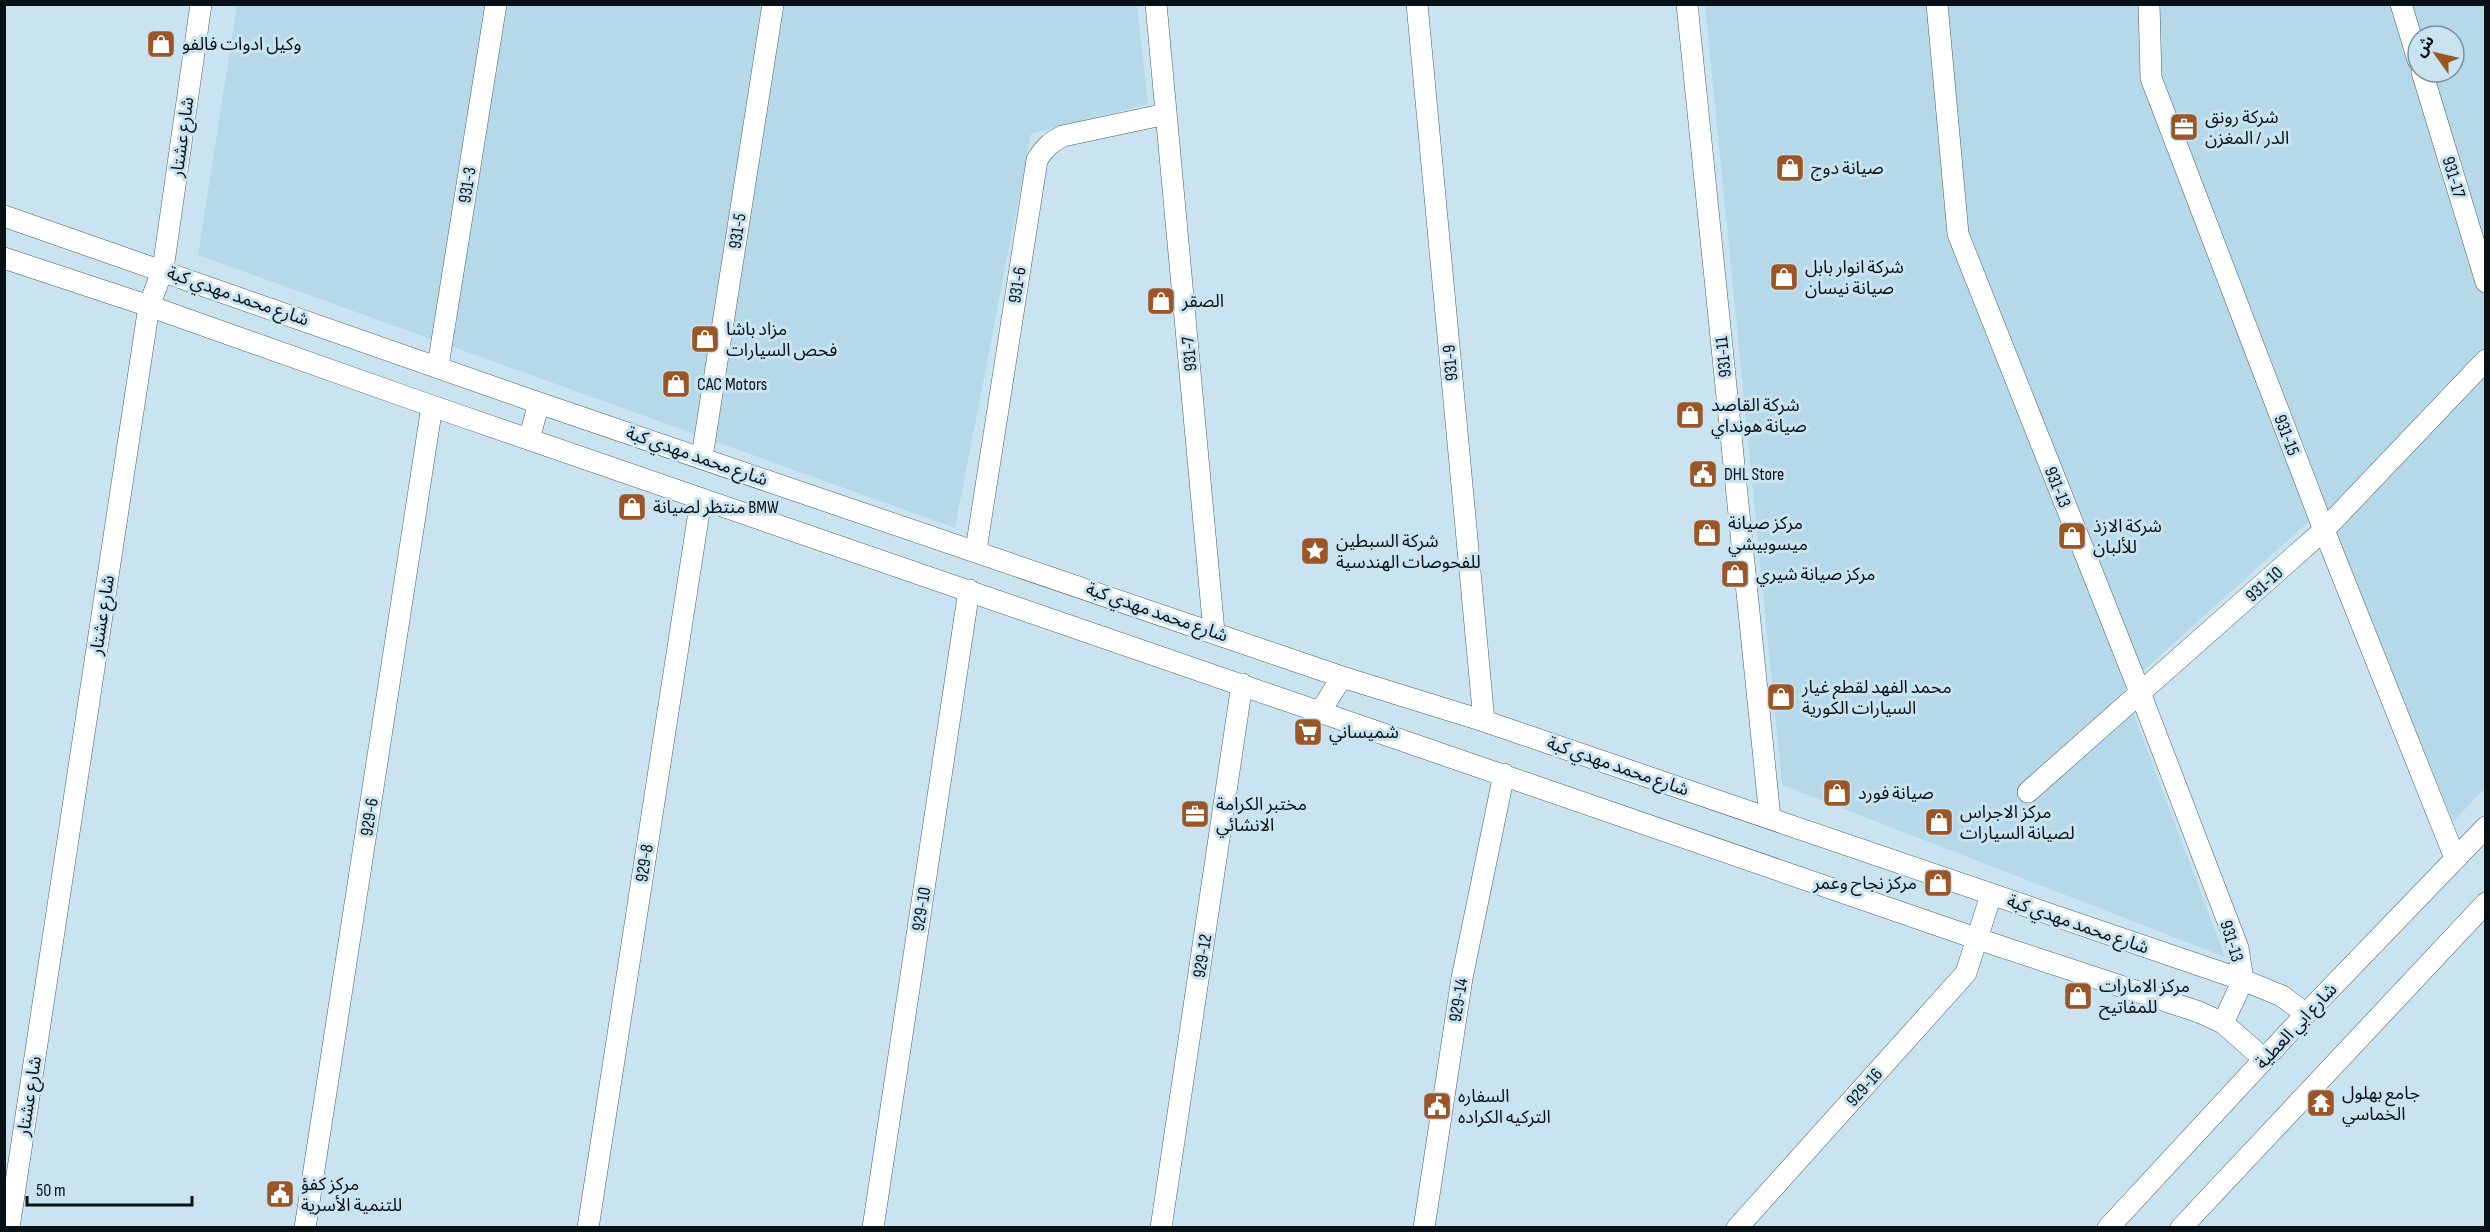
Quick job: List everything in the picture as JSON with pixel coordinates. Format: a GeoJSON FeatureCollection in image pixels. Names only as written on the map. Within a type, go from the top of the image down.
{"type":"FeatureCollection","features":[{"type":"Feature","properties":{"kind":"street","name":"شارع عشتار"},"geometry":{"type":"LineString","coordinates":[[9,1227],[9,1200],[149,306],[163,269],[201,4]]}},
{"type":"Feature","properties":{"kind":"street","name":"931-3"},"geometry":{"type":"LineString","coordinates":[[438,366],[496,4]]}},
{"type":"Feature","properties":{"kind":"street","name":"931-5"},"geometry":{"type":"LineString","coordinates":[[702,457],[773,4]]}},
{"type":"Feature","properties":{"kind":"street","name":"931-7"},"geometry":{"type":"LineString","coordinates":[[1155,4],[1214,632]]}},
{"type":"Feature","properties":{"kind":"street","name":"931-9"},"geometry":{"type":"LineString","coordinates":[[1417,4],[1484,721]]}},
{"type":"Feature","properties":{"kind":"street","name":"931-11"},"geometry":{"type":"LineString","coordinates":[[1687,4],[1770,818]]}},
{"type":"Feature","properties":{"kind":"street","name":"931-13"},"geometry":{"type":"LineString","coordinates":[[1937,4],[1958,234],[2141,694],[2238,948],[2243,980],[2223,1023]]}},
{"type":"Feature","properties":{"kind":"street","name":"931-15"},"geometry":{"type":"LineString","coordinates":[[2149,4],[2151,78],[2324,530],[2455,858]]}},
{"type":"Feature","properties":{"kind":"street"},"geometry":{"type":"LineString","coordinates":[[2401,4],[2407,24]]}},
{"type":"Feature","properties":{"kind":"street","name":"931-17"},"geometry":{"type":"LineString","coordinates":[[2425,84],[2486,282]]}},
{"type":"Feature","properties":{"kind":"street","name":"931-6"},"geometry":{"type":"LineString","coordinates":[[976,550],[1037,160],[1043,149],[1052,141],[1063,136],[1166,114]]}},
{"type":"Feature","properties":{"kind":"street","name":"شارع محمد مهدي كبة"},"geometry":{"type":"LineString","coordinates":[[4,216],[163,269],[539,403],[1342,676],[1484,721],[2243,980],[2282,996],[2307,1014]]}},
{"type":"Feature","properties":{"kind":"street"},"geometry":{"type":"LineString","coordinates":[[4,258],[149,306],[432,406],[1978,939],[2181,1005],[2223,1023],[2264,1059]]}},
{"type":"Feature","properties":{"kind":"street","name":"931-10"},"geometry":{"type":"LineString","coordinates":[[2028,792],[2324,530],[2486,360]]}},
{"type":"Feature","properties":{"kind":"street"},"geometry":{"type":"LineString","coordinates":[[529,439],[539,403]]}},
{"type":"Feature","properties":{"kind":"street","name":"929-6"},"geometry":{"type":"LineString","coordinates":[[305,1227],[432,406]]}},
{"type":"Feature","properties":{"kind":"street","name":"929-8"},"geometry":{"type":"LineString","coordinates":[[588,1227],[701,499]]}},
{"type":"Feature","properties":{"kind":"street","name":"929-10"},"geometry":{"type":"LineString","coordinates":[[873,1227],[969,590]]}},
{"type":"Feature","properties":{"kind":"street"},"geometry":{"type":"LineString","coordinates":[[1320,712],[1342,676]]}},
{"type":"Feature","properties":{"kind":"street","name":"929-12"},"geometry":{"type":"LineString","coordinates":[[1161,1227],[1242,684]]}},
{"type":"Feature","properties":{"kind":"street","name":"929-14"},"geometry":{"type":"LineString","coordinates":[[1424,1227],[1462,978],[1504,774]]}},
{"type":"Feature","properties":{"kind":"street","name":"شارع ابي العطية"},"geometry":{"type":"LineString","coordinates":[[2108,1227],[2264,1059],[2486,827]]}},
{"type":"Feature","properties":{"kind":"street","name":"929-16"},"geometry":{"type":"LineString","coordinates":[[1737,1227],[1966,973],[1991,895]]}},
{"type":"Feature","properties":{"kind":"street"},"geometry":{"type":"LineString","coordinates":[[2181,1227],[2486,903]]}},
{"type":"Feature","properties":{"kind":"shaded area"},"geometry":{"type":"Polygon","coordinates":[[[237,5],[1137,5],[1148,104],[1031,134],[955,528],[198,255],[237,5]]]}},
{"type":"Feature","properties":{"kind":"shaded area"},"geometry":{"type":"Polygon","coordinates":[[[1705,5],[2485,5],[2486,787],[2453,822],[2325,507],[2124,688],[2225,957],[1782,785],[1705,5]]]}},
{"type":"Feature","properties":{"kind":"place","name":"وكيل ادوات فالفو"},"geometry":{"type":"Point","coordinates":[161,44]}},
{"type":"Feature","properties":{"kind":"place","name":"شركة رونق الدر / المغزن"},"geometry":{"type":"Point","coordinates":[2184,127]}},
{"type":"Feature","properties":{"kind":"place","name":"صيانة دوج"},"geometry":{"type":"Point","coordinates":[1790,168]}},
{"type":"Feature","properties":{"kind":"place","name":"شركة انوار بابل صيانة نيسان"},"geometry":{"type":"Point","coordinates":[1784,277]}},
{"type":"Feature","properties":{"kind":"place","name":"الصقر"},"geometry":{"type":"Point","coordinates":[1161,301]}},
{"type":"Feature","properties":{"kind":"place","name":"مزاد باشا فحص السيارات"},"geometry":{"type":"Point","coordinates":[705,339]}},
{"type":"Feature","properties":{"kind":"place","name":"CAC Motors"},"geometry":{"type":"Point","coordinates":[676,384]}},
{"type":"Feature","properties":{"kind":"place","name":"شركة القاصد صيانة هونداي"},"geometry":{"type":"Point","coordinates":[1690,415]}},
{"type":"Feature","properties":{"kind":"place","name":"DHL Store"},"geometry":{"type":"Point","coordinates":[1703,474]}},
{"type":"Feature","properties":{"kind":"place","name":"منتظر لصيانة BMW"},"geometry":{"type":"Point","coordinates":[632,507]}},
{"type":"Feature","properties":{"kind":"place","name":"مركز صيانة ميسوبيشي"},"geometry":{"type":"Point","coordinates":[1707,533]}},
{"type":"Feature","properties":{"kind":"place","name":"شركة الازذ للألبان"},"geometry":{"type":"Point","coordinates":[2072,536]}},
{"type":"Feature","properties":{"kind":"place","name":"شركة السبطين للفحوصات الهندسية"},"geometry":{"type":"Point","coordinates":[1315,551]}},
{"type":"Feature","properties":{"kind":"place","name":"مركز صيانة شيري"},"geometry":{"type":"Point","coordinates":[1735,574]}},
{"type":"Feature","properties":{"kind":"place","name":"محمد الفهد لقطع غيار السيارات الكورية"},"geometry":{"type":"Point","coordinates":[1781,697]}},
{"type":"Feature","properties":{"kind":"place","name":"شميساني"},"geometry":{"type":"Point","coordinates":[1308,732]}},
{"type":"Feature","properties":{"kind":"place","name":"صيانة فورد"},"geometry":{"type":"Point","coordinates":[1837,793]}},
{"type":"Feature","properties":{"kind":"place","name":"مختبر الكرامة الانشائي"},"geometry":{"type":"Point","coordinates":[1195,814]}},
{"type":"Feature","properties":{"kind":"place","name":"مركز الاجراس لصيانة السيارات"},"geometry":{"type":"Point","coordinates":[1939,822]}},
{"type":"Feature","properties":{"kind":"place","name":"مركز نجاح وعمر"},"geometry":{"type":"Point","coordinates":[1938,883]}},
{"type":"Feature","properties":{"kind":"place","name":"مركز الامارات للمفاتيح"},"geometry":{"type":"Point","coordinates":[2078,996]}},
{"type":"Feature","properties":{"kind":"place","name":"جامع بهلول الخماسي"},"geometry":{"type":"Point","coordinates":[2321,1103]}},
{"type":"Feature","properties":{"kind":"place","name":"السفاره التركيه الكراده"},"geometry":{"type":"Point","coordinates":[1437,1106]}},
{"type":"Feature","properties":{"kind":"place","name":"مركز كفؤ للتنمية الأسرية"},"geometry":{"type":"Point","coordinates":[280,1194]}}]}
